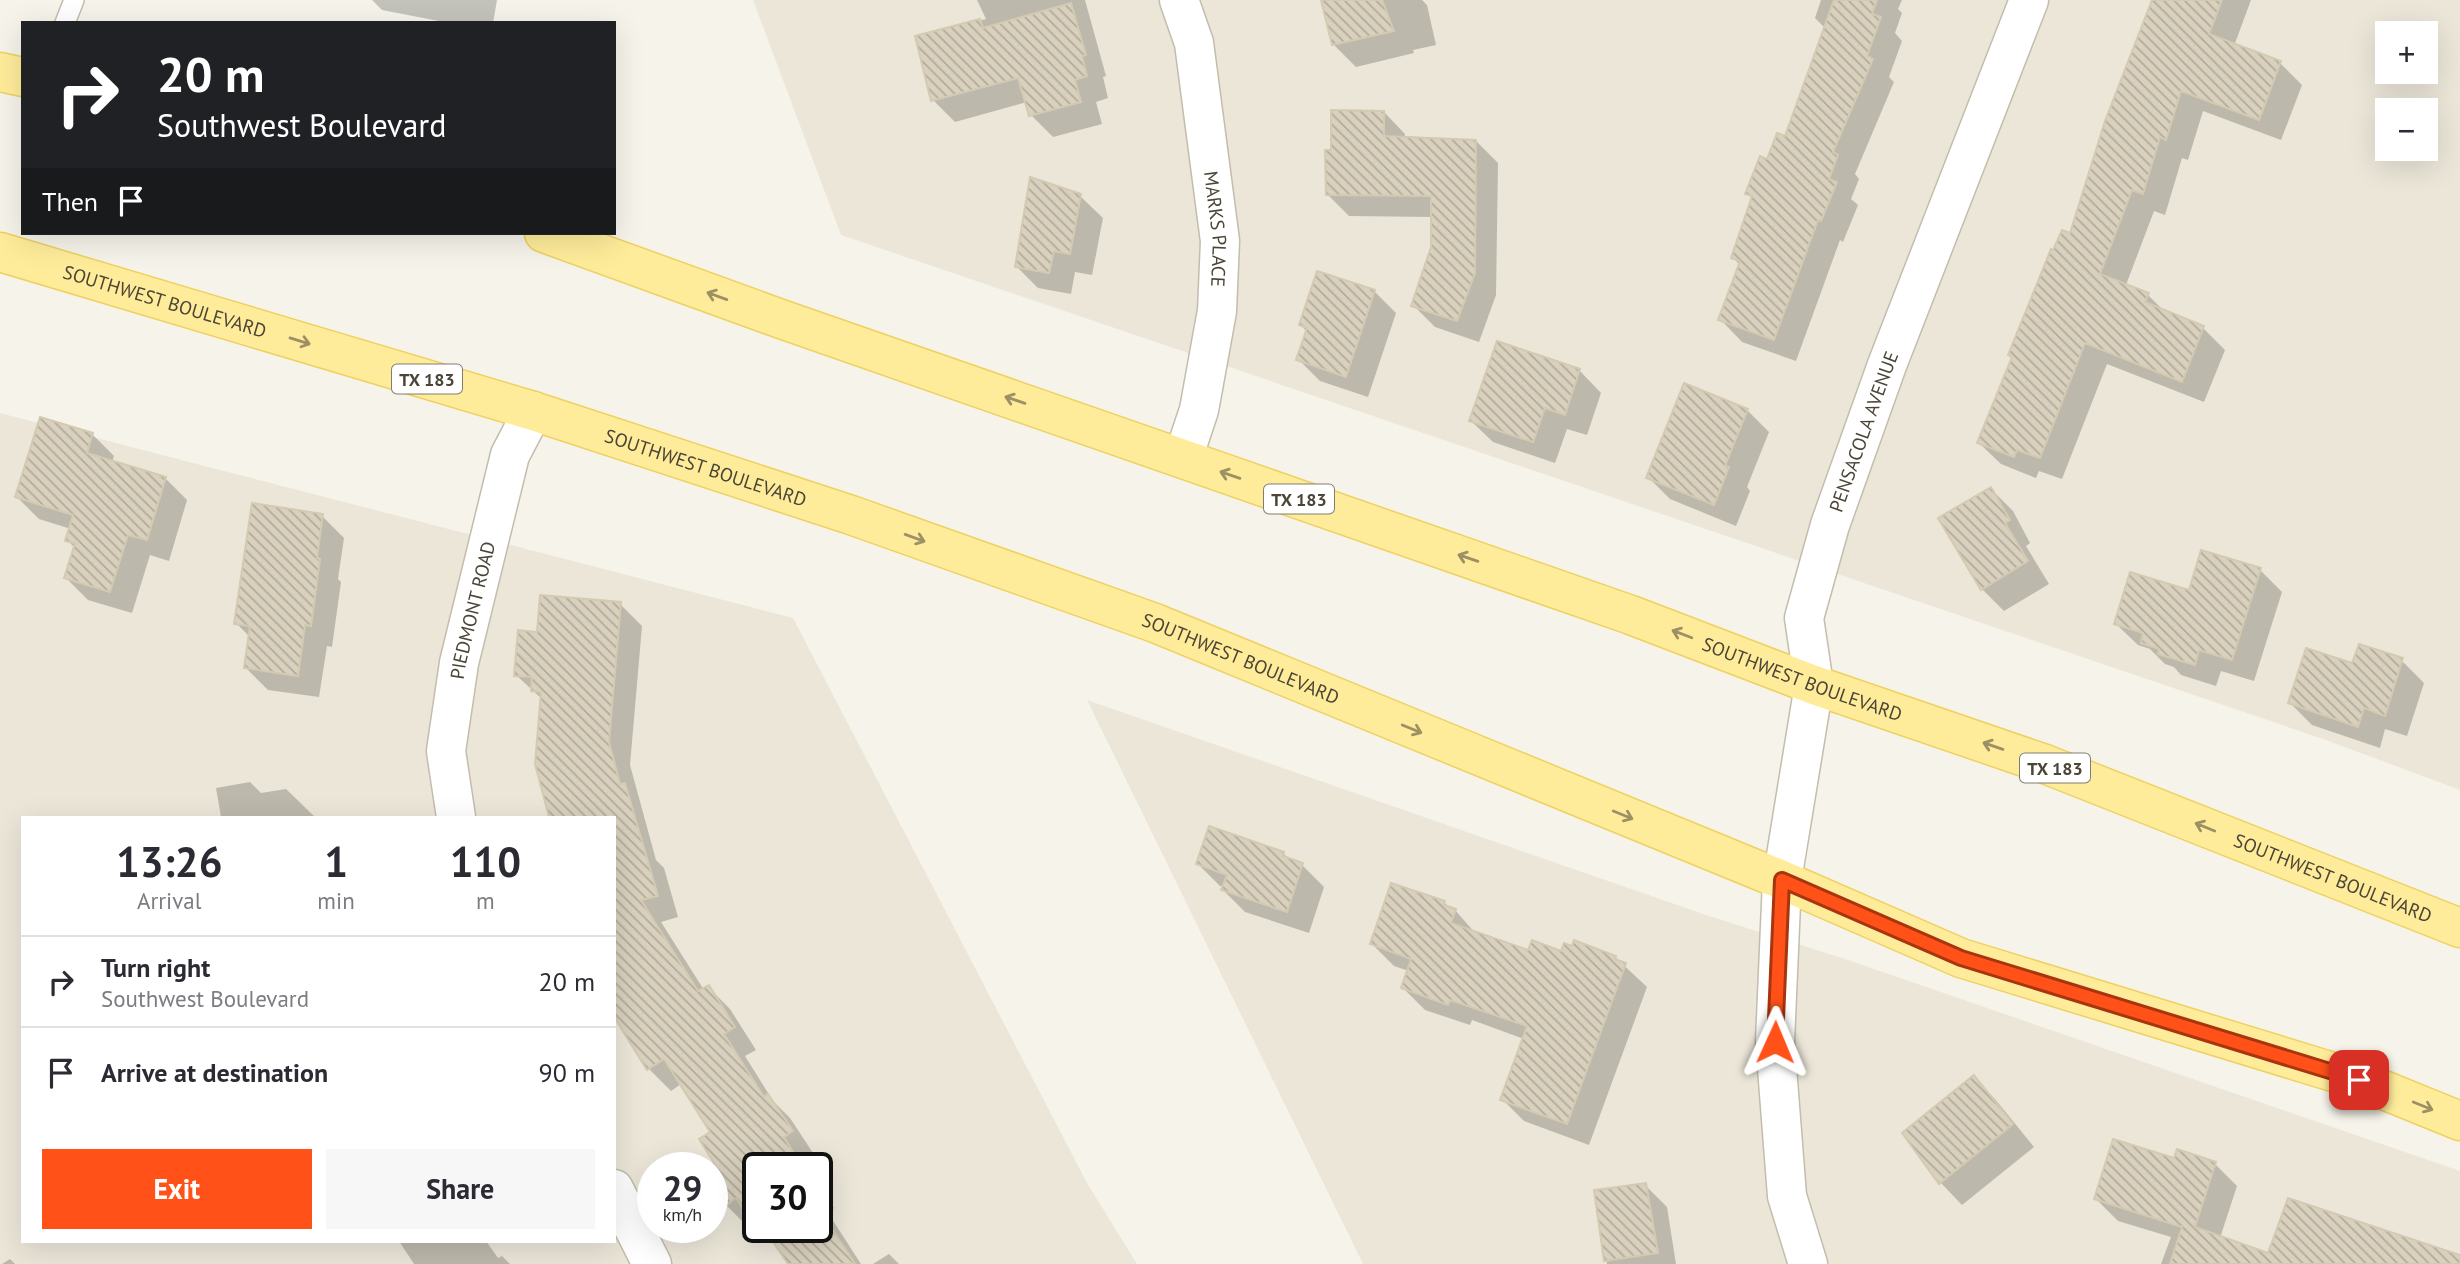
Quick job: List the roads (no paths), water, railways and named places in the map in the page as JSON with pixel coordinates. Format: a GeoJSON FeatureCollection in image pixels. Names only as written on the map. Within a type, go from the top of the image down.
{"type":"FeatureCollection","features":[{"type":"Feature","properties":{"kind":"main road"},"geometry":{"type":"LineString","coordinates":[[0,72],[21,77]]}},
{"type":"Feature","properties":{"kind":"main road","name":"SOUTHWEST BOULEVARD"},"geometry":{"type":"LineString","coordinates":[[550,235],[781,319],[1618,610],[1814,685],[2045,764],[2460,928]]}},
{"type":"Feature","properties":{"kind":"main road","name":"SOUTHWEST BOULEVARD"},"geometry":{"type":"LineString","coordinates":[[0,252],[533,411],[851,515],[1155,623],[1782,880],[1961,958],[2359,1080],[2460,1121]]}},
{"type":"Feature","properties":{"kind":"street","name":"MARKS PLACE"},"geometry":{"type":"LineString","coordinates":[[1179,0],[1194,43],[1220,241],[1217,311],[1199,410],[1183,458]]}},
{"type":"Feature","properties":{"kind":"street","name":"PENSACOLA AVENUE"},"geometry":{"type":"LineString","coordinates":[[1782,880],[1814,685],[1804,618],[1830,525],[1887,365],[2029,0]]}},
{"type":"Feature","properties":{"kind":"street","name":"PIEDMONT ROAD"},"geometry":{"type":"LineString","coordinates":[[456,816],[446,751],[458,663],[510,455],[533,411]]}},
{"type":"Feature","properties":{"kind":"street"},"geometry":{"type":"LineString","coordinates":[[1782,880],[1775,1042],[1787,1196],[1808,1264]]}},
{"type":"Feature","properties":{"kind":"street"},"geometry":{"type":"LineString","coordinates":[[616,1193],[652,1264]]}},
{"type":"Feature","properties":{"kind":"lane"},"geometry":{"type":"LineString","coordinates":[[66,21],[74,0]]}}]}
